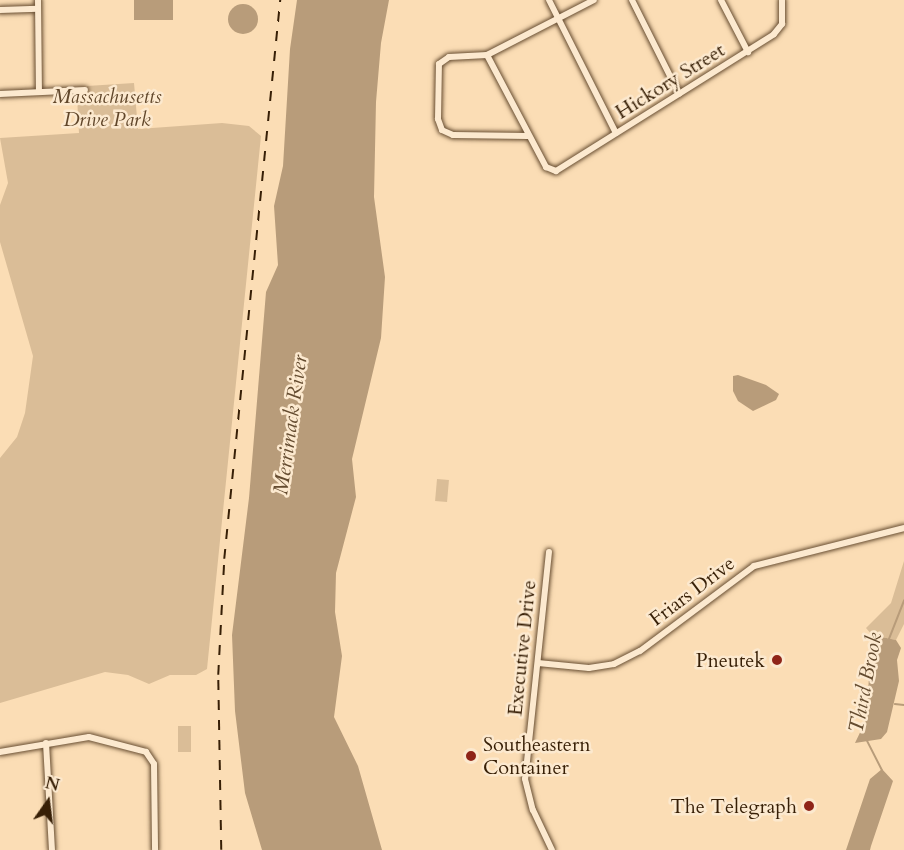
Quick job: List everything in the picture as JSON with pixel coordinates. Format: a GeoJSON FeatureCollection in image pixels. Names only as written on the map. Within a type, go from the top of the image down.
{"type":"FeatureCollection","features":[{"type":"Feature","properties":{"kind":"street"},"geometry":{"type":"LineString","coordinates":[[38,0],[39,92]]}},
{"type":"Feature","properties":{"kind":"street"},"geometry":{"type":"LineString","coordinates":[[549,0],[616,133]]}},
{"type":"Feature","properties":{"kind":"street"},"geometry":{"type":"LineString","coordinates":[[488,55],[528,136],[453,135],[439,125],[439,64],[448,57],[488,55],[594,0]]}},
{"type":"Feature","properties":{"kind":"street"},"geometry":{"type":"LineString","coordinates":[[632,0],[679,94]]}},
{"type":"Feature","properties":{"kind":"street"},"geometry":{"type":"LineString","coordinates":[[721,0],[748,52]]}},
{"type":"Feature","properties":{"kind":"street","name":"Hickory Street"},"geometry":{"type":"LineString","coordinates":[[528,136],[550,171],[556,171],[748,52],[779,30],[782,0]]}},
{"type":"Feature","properties":{"kind":"street"},"geometry":{"type":"LineString","coordinates":[[0,10],[38,9]]}},
{"type":"Feature","properties":{"kind":"street"},"geometry":{"type":"LineString","coordinates":[[0,94],[85,90]]}},
{"type":"Feature","properties":{"kind":"street","name":"Friars Drive"},"geometry":{"type":"LineString","coordinates":[[538,663],[589,668],[614,664],[640,651],[753,566],[904,528]]}},
{"type":"Feature","properties":{"kind":"street","name":"Executive Drive"},"geometry":{"type":"LineString","coordinates":[[549,552],[525,780],[531,804],[552,850]]}},
{"type":"Feature","properties":{"kind":"street"},"geometry":{"type":"LineString","coordinates":[[0,752],[94,737],[141,749],[154,764],[155,850]]}},
{"type":"Feature","properties":{"kind":"street"},"geometry":{"type":"LineString","coordinates":[[46,743],[52,850]]}},
{"type":"Feature","properties":{"kind":"green space","name":"Massachusetts Drive Park"},"geometry":{"type":"Polygon","coordinates":[[[134,83],[138,129],[222,123],[249,126],[261,136],[207,669],[196,675],[170,675],[149,684],[128,675],[105,672],[0,703],[0,458],[17,437],[25,413],[33,356],[0,242],[0,205],[8,183],[0,138],[79,133],[77,97],[87,96],[87,86],[134,83]]]}},
{"type":"Feature","properties":{"kind":"green space"},"geometry":{"type":"Polygon","coordinates":[[[437,479],[449,480],[447,502],[435,501],[437,479]]]}},
{"type":"Feature","properties":{"kind":"green space"},"geometry":{"type":"Polygon","coordinates":[[[904,561],[904,624],[896,640],[872,635],[866,628],[891,603],[904,561]]]}},
{"type":"Feature","properties":{"kind":"green space"},"geometry":{"type":"Polygon","coordinates":[[[178,726],[191,726],[191,752],[178,752],[178,726]]]}},
{"type":"Feature","properties":{"kind":"water"},"geometry":{"type":"Polygon","coordinates":[[[134,0],[173,0],[173,20],[134,20],[134,0]]]}},
{"type":"Feature","properties":{"kind":"water","name":"Merrimack River"},"geometry":{"type":"Polygon","coordinates":[[[297,0],[389,0],[381,43],[376,102],[374,197],[385,277],[381,338],[352,459],[356,497],[336,573],[335,612],[342,656],[334,717],[358,766],[382,850],[262,850],[245,793],[235,711],[232,635],[249,498],[266,292],[278,265],[274,206],[283,166],[290,49],[297,0]]]}},
{"type":"Feature","properties":{"kind":"water"},"geometry":{"type":"Polygon","coordinates":[[[243,4],[254,8],[258,19],[254,30],[243,34],[232,30],[228,19],[232,8],[243,4]]]}},
{"type":"Feature","properties":{"kind":"water"},"geometry":{"type":"Polygon","coordinates":[[[738,375],[766,385],[779,394],[776,400],[753,411],[738,401],[733,391],[733,376],[738,375]]]}},
{"type":"Feature","properties":{"kind":"water"},"geometry":{"type":"Polygon","coordinates":[[[872,635],[896,640],[901,648],[897,660],[899,681],[887,732],[881,739],[855,743],[866,720],[872,635]]]}},
{"type":"Feature","properties":{"kind":"water"},"geometry":{"type":"Polygon","coordinates":[[[882,769],[893,781],[870,850],[846,850],[870,779],[882,769]]]}},
{"type":"Feature","properties":{"kind":"waterway","name":"Third Brook"},"geometry":{"type":"LineString","coordinates":[[889,639],[904,601]]}},
{"type":"Feature","properties":{"kind":"waterway","name":"Third Brook"},"geometry":{"type":"LineString","coordinates":[[895,704],[904,705]]}},
{"type":"Feature","properties":{"kind":"waterway","name":"Third Brook"},"geometry":{"type":"LineString","coordinates":[[867,740],[882,769]]}},
{"type":"Feature","properties":{"kind":"railway"},"geometry":{"type":"LineString","coordinates":[[221,850],[218,675],[224,559],[280,0]]}},
{"type":"Feature","properties":{"kind":"place","name":"Pneutek"},"geometry":{"type":"Point","coordinates":[777,660]}},
{"type":"Feature","properties":{"kind":"place","name":"Southeastern Container"},"geometry":{"type":"Point","coordinates":[471,756]}},
{"type":"Feature","properties":{"kind":"place","name":"The Telegraph"},"geometry":{"type":"Point","coordinates":[809,806]}}]}
